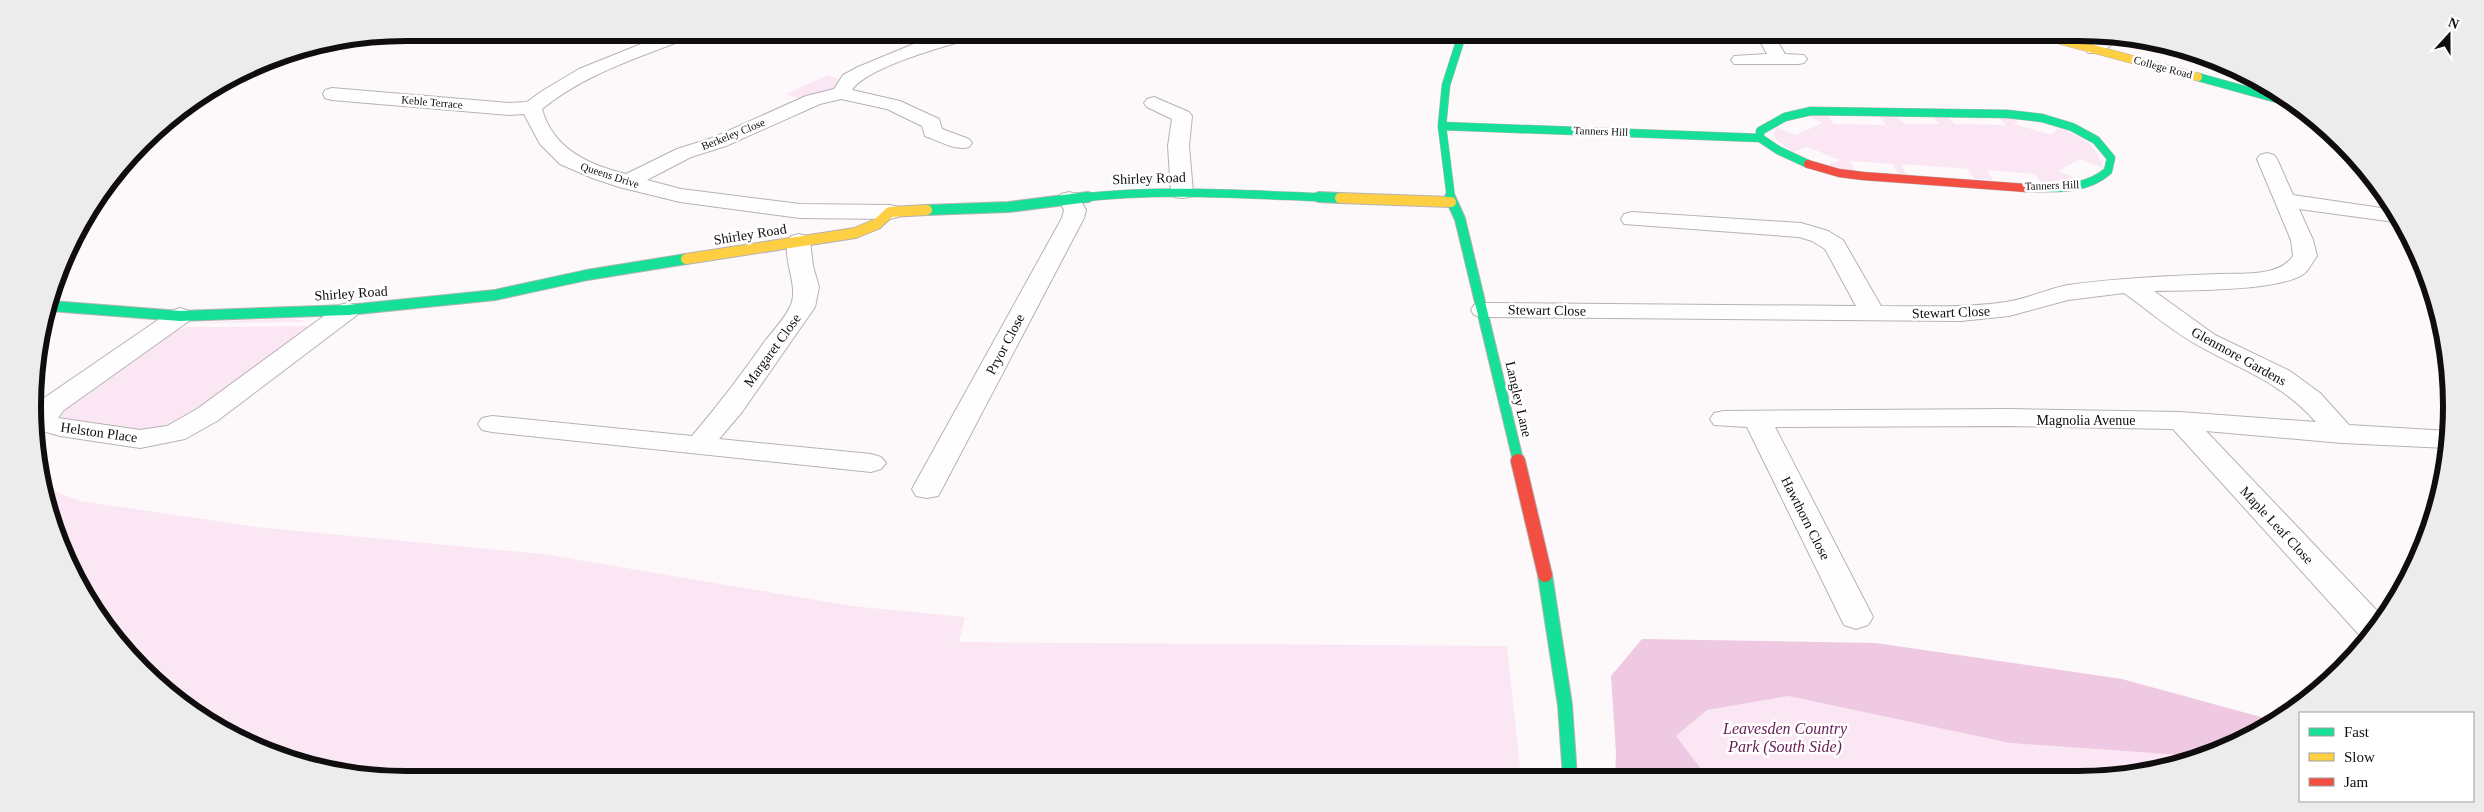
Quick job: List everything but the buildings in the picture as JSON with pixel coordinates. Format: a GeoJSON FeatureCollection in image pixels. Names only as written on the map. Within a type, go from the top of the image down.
{"type":"FeatureCollection","features":[{"type":"Feature","properties":{"kind":"street"},"geometry":{"type":"LineString","coordinates":[[532,108],[566,82],[665,41]]}},
{"type":"Feature","properties":{"kind":"street"},"geometry":{"type":"LineString","coordinates":[[841,93],[850,80],[864,71],[922,47],[943,41]]}},
{"type":"Feature","properties":{"kind":"street","name":"Langley Lane"},"geometry":{"type":"LineString","coordinates":[[1460,41],[1446,85],[1442,126],[1451,202],[1460,219],[1543,564],[1566,705],[1570,771]]}},
{"type":"Feature","properties":{"kind":"street"},"geometry":{"type":"LineString","coordinates":[[1768,41],[1779,59]]}},
{"type":"Feature","properties":{"kind":"street","name":"College Road"},"geometry":{"type":"LineString","coordinates":[[2064,41],[2272,97]]}},
{"type":"Feature","properties":{"kind":"street"},"geometry":{"type":"LineString","coordinates":[[2094,49],[2105,42]]}},
{"type":"Feature","properties":{"kind":"street"},"geometry":{"type":"LineString","coordinates":[[1740,60],[1798,59]]}},
{"type":"Feature","properties":{"kind":"street","name":"Berkeley Close"},"geometry":{"type":"LineString","coordinates":[[627,182],[684,153],[719,142],[813,100],[841,93],[893,104],[932,123],[932,132],[962,143]]}},
{"type":"Feature","properties":{"kind":"street","name":"Keble Terrace"},"geometry":{"type":"LineString","coordinates":[[332,94],[495,108],[532,108]]}},
{"type":"Feature","properties":{"kind":"street"},"geometry":{"type":"LineString","coordinates":[[1154,103],[1191,115],[1177,141],[1178,167],[1182,192]]}},
{"type":"Feature","properties":{"kind":"street","name":"Queens Drive"},"geometry":{"type":"LineString","coordinates":[[532,108],[535,120],[547,140],[567,160],[599,174],[680,195],[800,211],[890,212]]}},
{"type":"Feature","properties":{"kind":"street","name":"Tanners Hill"},"geometry":{"type":"LineString","coordinates":[[1442,126],[1760,138],[1778,151],[1816,167],[1868,176],[2044,188],[2087,183],[2108,173],[2112,164],[2110,156],[2105,149],[2088,136],[2055,122],[2010,114],[1802,112],[1782,116],[1770,122],[1760,131],[1760,138]]}},
{"type":"Feature","properties":{"kind":"street","name":"Stewart Close"},"geometry":{"type":"LineString","coordinates":[[1482,310],[1961,314],[2009,309],[2066,293],[2129,285],[2247,280],[2279,276],[2297,268],[2305,256],[2302,240],[2267,159]]}},
{"type":"Feature","properties":{"kind":"street","name":"Shirley Road"},"geometry":{"type":"LineString","coordinates":[[56,306],[180,316],[348,310],[495,296],[587,276],[855,233],[877,224],[890,212],[1009,207],[1114,194],[1182,192],[1451,202]]}},
{"type":"Feature","properties":{"kind":"street","name":"Pryor Close"},"geometry":{"type":"LineString","coordinates":[[926,489],[1073,218],[1076,210],[1069,199]]}},
{"type":"Feature","properties":{"kind":"street"},"geometry":{"type":"LineString","coordinates":[[2286,200],[2389,216]]}},
{"type":"Feature","properties":{"kind":"street"},"geometry":{"type":"LineString","coordinates":[[1632,219],[1660,209],[1801,230],[1820,236],[1835,245],[1848,272],[1874,314]]}},
{"type":"Feature","properties":{"kind":"street","name":"Margaret Close"},"geometry":{"type":"LineString","coordinates":[[699,445],[732,406],[803,307],[807,287],[799,241]]}},
{"type":"Feature","properties":{"kind":"street","name":"Glenmore Gardens"},"geometry":{"type":"LineString","coordinates":[[2129,285],[2206,340],[2282,378],[2310,399],[2342,434]]}},
{"type":"Feature","properties":{"kind":"street","name":"Helston Place"},"geometry":{"type":"LineString","coordinates":[[180,316],[54,404],[47,411],[44,419],[49,424],[60,428],[140,439],[175,433],[206,416],[348,310]]}},
{"type":"Feature","properties":{"kind":"street","name":"Magnolia Avenue"},"geometry":{"type":"LineString","coordinates":[[1724,419],[2180,420],[2305,429],[2342,434],[2441,439]]}},
{"type":"Feature","properties":{"kind":"street","name":"Hawthorn Close"},"geometry":{"type":"LineString","coordinates":[[1757,419],[1856,617]]}},
{"type":"Feature","properties":{"kind":"street","name":"Maple Leaf Close"},"geometry":{"type":"LineString","coordinates":[[2180,420],[2370,624]]}},
{"type":"Feature","properties":{"kind":"street"},"geometry":{"type":"LineString","coordinates":[[492,424],[871,463]]}},
{"type":"Feature","properties":{"kind":"green space"},"geometry":{"type":"Polygon","coordinates":[[[828,75],[844,81],[837,89],[803,100],[786,94],[828,75]]]}},
{"type":"Feature","properties":{"kind":"green space"},"geometry":{"type":"Polygon","coordinates":[[[1805,115],[1827,115],[1834,124],[1886,125],[1878,115],[1895,115],[1904,124],[1939,124],[1931,115],[1946,115],[1955,124],[2006,125],[1998,116],[2020,118],[2014,124],[2052,135],[2058,128],[2081,138],[2097,152],[2104,168],[2080,159],[2058,171],[2081,180],[2041,183],[2035,174],[1987,170],[1993,180],[1974,179],[1968,169],[1901,164],[1907,175],[1898,174],[1893,164],[1850,161],[1855,171],[1827,166],[1840,160],[1807,147],[1794,152],[1776,140],[1773,134],[1777,127],[1795,135],[1823,123],[1805,115]]]}},
{"type":"Feature","properties":{"kind":"green space"},"geometry":{"type":"Polygon","coordinates":[[[291,318],[307,322],[196,323],[291,318]]]}},
{"type":"Feature","properties":{"kind":"green space"},"geometry":{"type":"Polygon","coordinates":[[[307,326],[298,339],[172,426],[152,431],[62,423],[61,418],[65,410],[175,332],[186,327],[307,326]]]}},
{"type":"Feature","properties":{"kind":"green space"},"geometry":{"type":"Polygon","coordinates":[[[51,490],[80,501],[257,527],[543,554],[852,606],[965,617],[959,642],[1507,646],[1520,771],[406,771],[358,768],[335,764],[289,751],[245,733],[203,709],[148,664],[117,628],[90,588],[69,546],[51,490]]]}},
{"type":"Feature","properties":{"kind":"green space","name":"Leavesden Country Park (South Side)"},"geometry":{"type":"Polygon","coordinates":[[[1788,696],[2010,743],[2182,755],[2126,768],[2078,771],[1702,771],[1675,737],[1707,710],[1788,696]]]}},
{"type":"Feature","properties":{"kind":"shaded area"},"geometry":{"type":"Polygon","coordinates":[[[1642,639],[1876,643],[2122,679],[2266,718],[2218,743],[2182,755],[2010,743],[1788,696],[1707,710],[1676,736],[1702,771],[1615,771],[1616,753],[1611,676],[1642,639]]]}},
{"type":"Feature","properties":{"kind":"traffic: fast"},"geometry":{"type":"LineString","coordinates":[[1460,41],[1446,85],[1442,126],[1451,202],[1460,219],[1518,460]]}},
{"type":"Feature","properties":{"kind":"traffic: fast"},"geometry":{"type":"LineString","coordinates":[[2198,77],[2272,97]]}},
{"type":"Feature","properties":{"kind":"traffic: fast"},"geometry":{"type":"LineString","coordinates":[[1760,138],[1760,131],[1769,124],[1801,112],[1811,111],[1938,111],[2008,114],[2042,118],[2072,127],[2096,140],[2111,158],[2108,171],[2091,183],[2058,188],[2026,188]]}},
{"type":"Feature","properties":{"kind":"traffic: fast"},"geometry":{"type":"LineString","coordinates":[[1442,126],[1760,138],[1778,150],[1808,164]]}},
{"type":"Feature","properties":{"kind":"traffic: fast"},"geometry":{"type":"LineString","coordinates":[[927,210],[1009,207],[1114,194],[1182,192],[1340,198]]}},
{"type":"Feature","properties":{"kind":"traffic: fast"},"geometry":{"type":"LineString","coordinates":[[56,306],[180,316],[348,310],[495,295],[587,275],[686,259]]}},
{"type":"Feature","properties":{"kind":"traffic: fast"},"geometry":{"type":"LineString","coordinates":[[1545,575],[1565,705],[1570,771]]}},
{"type":"Feature","properties":{"kind":"traffic: slow"},"geometry":{"type":"LineString","coordinates":[[2064,41],[2198,77]]}},
{"type":"Feature","properties":{"kind":"traffic: slow"},"geometry":{"type":"LineString","coordinates":[[1340,198],[1451,202]]}},
{"type":"Feature","properties":{"kind":"traffic: slow"},"geometry":{"type":"LineString","coordinates":[[686,259],[855,233],[877,224],[890,212],[927,210]]}},
{"type":"Feature","properties":{"kind":"traffic: jam"},"geometry":{"type":"LineString","coordinates":[[1808,164],[1839,173],[1863,176],[2026,188]]}},
{"type":"Feature","properties":{"kind":"traffic: jam"},"geometry":{"type":"LineString","coordinates":[[1518,460],[1545,575]]}}]}
